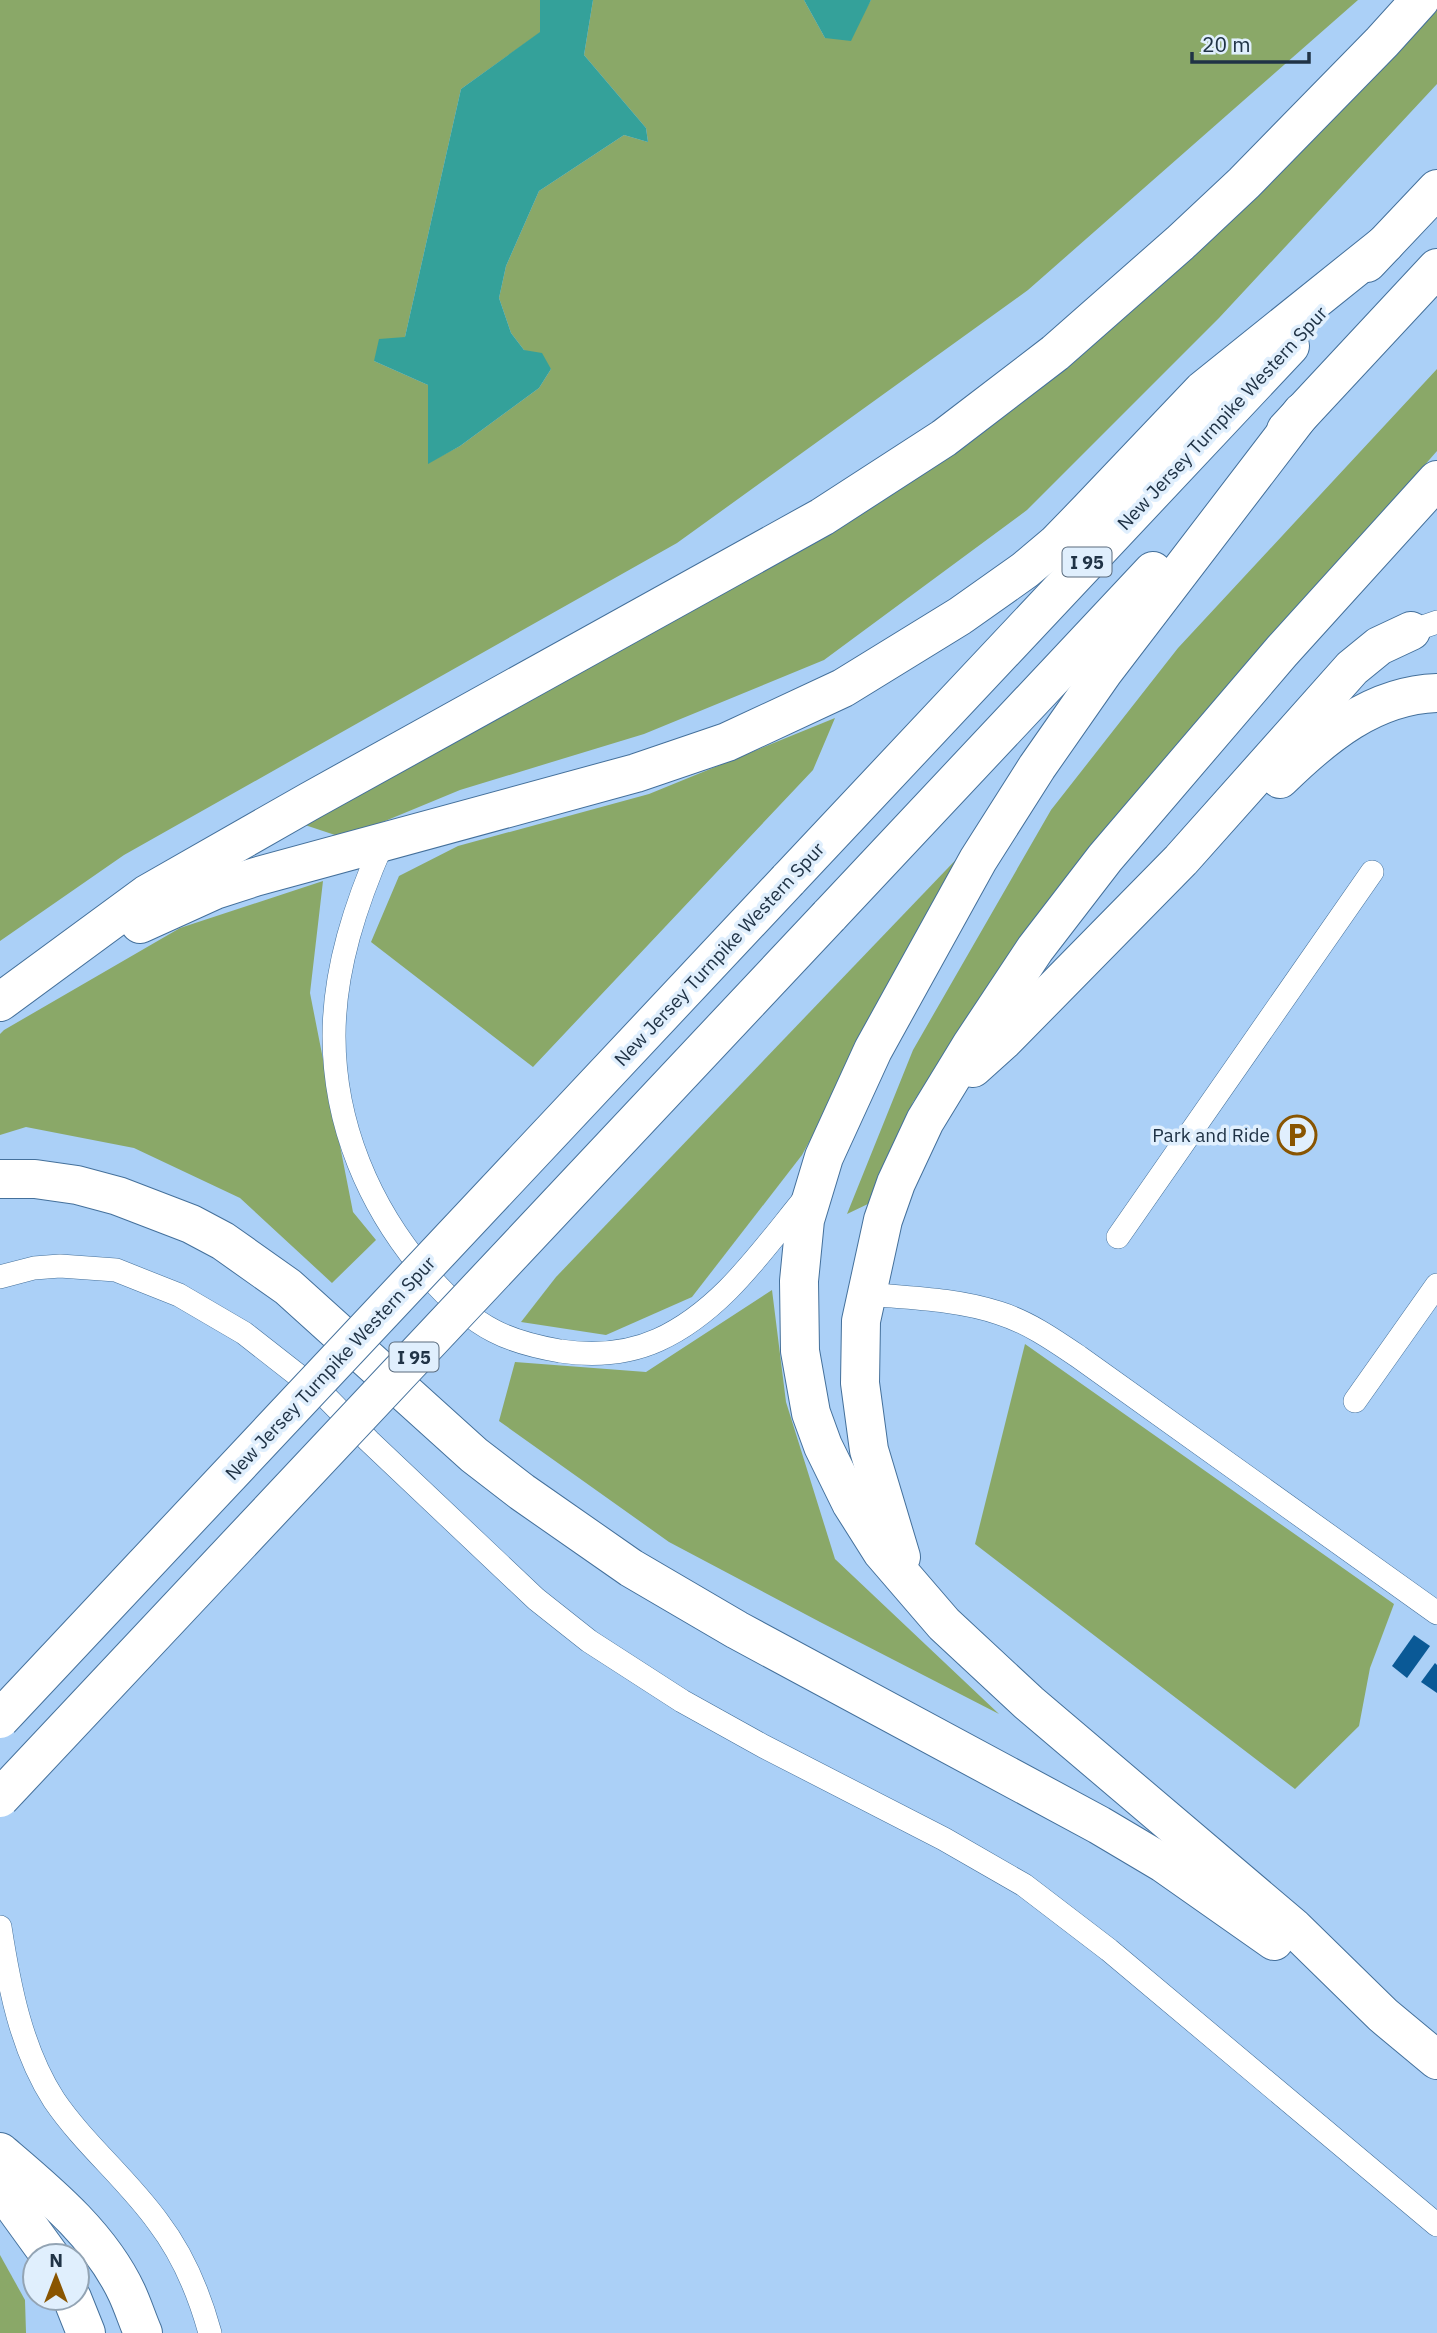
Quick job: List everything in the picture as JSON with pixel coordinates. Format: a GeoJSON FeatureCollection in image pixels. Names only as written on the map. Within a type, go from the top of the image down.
{"type":"FeatureCollection","features":[{"type":"Feature","properties":{"kind":"highway"},"geometry":{"type":"LineString","coordinates":[[14,992],[147,894],[822,517],[944,438],[1055,353],[1180,243],[1252,174],[1420,0]]}},
{"type":"Feature","properties":{"kind":"highway","name":"New Jersey Turnpike Western Spur"},"geometry":{"type":"LineString","coordinates":[[0,1719],[1437,189]]}},
{"type":"Feature","properties":{"kind":"highway"},"geometry":{"type":"LineString","coordinates":[[14,992],[125,931],[215,890],[586,788],[685,757],[727,742],[806,707],[886,664],[1025,570],[1065,535],[1203,390],[1385,244]]}},
{"type":"Feature","properties":{"kind":"highway","name":"I 95"},"geometry":{"type":"LineString","coordinates":[[0,1798],[1437,268]]}},
{"type":"Feature","properties":{"kind":"highway"},"geometry":{"type":"LineString","coordinates":[[1302,412],[1104,671],[1007,812],[873,1050],[838,1124],[804,1220],[800,1250],[798,1315],[800,1352],[811,1413],[823,1446],[867,1530],[944,1624],[1000,1679],[1294,1928],[1383,2015],[1437,2060]]}},
{"type":"Feature","properties":{"kind":"highway"},"geometry":{"type":"LineString","coordinates":[[920,1596],[896,1545],[869,1450],[860,1383],[861,1321],[883,1220],[896,1183],[925,1121],[972,1044],[1035,950],[1105,858],[1282,651],[1437,480]]}},
{"type":"Feature","properties":{"kind":"highway"},"geometry":{"type":"LineString","coordinates":[[940,1098],[1003,1041],[1181,860],[1352,668],[1379,646],[1428,629]]}},
{"type":"Feature","properties":{"kind":"highway"},"geometry":{"type":"LineString","coordinates":[[1181,860],[1348,722],[1387,702],[1437,693]]}},
{"type":"Feature","properties":{"kind":"highway"},"geometry":{"type":"LineString","coordinates":[[0,1179],[35,1179],[77,1185],[118,1196],[191,1224],[223,1241],[288,1287],[474,1455],[631,1568],[737,1630],[1099,1825],[1206,1892],[1383,2015]]}},
{"type":"Feature","properties":{"kind":"highway"},"geometry":{"type":"LineString","coordinates":[[0,2152],[54,2199],[97,2246],[126,2291],[143,2333]]}},
{"type":"Feature","properties":{"kind":"highway"},"geometry":{"type":"LineString","coordinates":[[0,2187],[40,2242]]}},
{"type":"Feature","properties":{"kind":"highway"},"geometry":{"type":"LineString","coordinates":[[78,2312],[86,2333]]}},
{"type":"Feature","properties":{"kind":"lane"},"geometry":{"type":"LineString","coordinates":[[383,842],[364,885],[338,981],[334,1037],[340,1097],[360,1166],[380,1209],[412,1257],[440,1289],[469,1314],[493,1331],[518,1342],[572,1353],[602,1354],[629,1350],[658,1340],[683,1327],[729,1289],[814,1187]]}},
{"type":"Feature","properties":{"kind":"lane"},"geometry":{"type":"LineString","coordinates":[[1118,1237],[1372,872]]}},
{"type":"Feature","properties":{"kind":"lane"},"geometry":{"type":"LineString","coordinates":[[0,1277],[34,1268],[60,1266],[116,1270],[179,1295],[244,1333],[327,1398],[379,1451],[536,1599],[589,1641],[721,1723],[944,1839],[1024,1885],[1110,1950],[1437,2225]]}},
{"type":"Feature","properties":{"kind":"lane"},"geometry":{"type":"LineString","coordinates":[[1355,1401],[1437,1285]]}},
{"type":"Feature","properties":{"kind":"lane"},"geometry":{"type":"LineString","coordinates":[[866,1294],[971,1305],[1027,1324],[1079,1357],[1437,1613]]}},
{"type":"Feature","properties":{"kind":"lane"},"geometry":{"type":"LineString","coordinates":[[0,1927],[18,2014],[52,2096],[82,2135],[158,2221],[198,2291],[210,2333]]}},
{"type":"Feature","properties":{"kind":"shaded area"},"geometry":{"type":"Polygon","coordinates":[[[0,0],[540,0],[541,32],[461,89],[405,337],[374,361],[428,385],[428,463],[460,446],[539,388],[551,369],[524,350],[511,333],[499,298],[506,266],[539,191],[624,135],[648,142],[646,128],[584,55],[593,0],[804,0],[825,38],[862,15],[871,0],[1358,0],[1028,290],[677,543],[124,855],[0,941],[0,0]]]}},
{"type":"Feature","properties":{"kind":"shaded area"},"geometry":{"type":"Polygon","coordinates":[[[540,0],[593,0],[584,55],[646,128],[648,142],[624,135],[539,191],[506,266],[499,298],[511,333],[524,350],[542,353],[551,369],[539,388],[460,446],[428,464],[428,385],[374,361],[379,339],[405,337],[461,89],[540,32],[540,0]]]}},
{"type":"Feature","properties":{"kind":"shaded area"},"geometry":{"type":"Polygon","coordinates":[[[804,0],[871,0],[851,41],[825,38],[804,0]]]}},
{"type":"Feature","properties":{"kind":"shaded area"},"geometry":{"type":"Polygon","coordinates":[[[1437,8],[1437,84],[1219,318],[1027,510],[824,660],[644,734],[460,790],[344,838],[305,825],[805,543],[1023,402],[1283,171],[1437,8]]]}},
{"type":"Feature","properties":{"kind":"shaded area"},"geometry":{"type":"Polygon","coordinates":[[[1437,369],[1437,451],[1118,815],[913,1102],[870,1203],[847,1214],[913,1050],[1051,810],[1178,648],[1437,369]]]}},
{"type":"Feature","properties":{"kind":"shaded area"},"geometry":{"type":"Polygon","coordinates":[[[835,718],[813,770],[533,1067],[371,942],[399,876],[458,846],[649,794],[835,718]]]}},
{"type":"Feature","properties":{"kind":"shaded area"},"geometry":{"type":"Polygon","coordinates":[[[969,846],[802,1155],[692,1297],[606,1335],[521,1322],[556,1277],[969,846]]]}},
{"type":"Feature","properties":{"kind":"shaded area"},"geometry":{"type":"Polygon","coordinates":[[[323,881],[310,993],[353,1212],[376,1240],[332,1283],[240,1198],[134,1148],[26,1127],[0,1135],[0,1034],[4,1030],[180,928],[323,881]]]}},
{"type":"Feature","properties":{"kind":"shaded area"},"geometry":{"type":"Polygon","coordinates":[[[772,1290],[786,1402],[835,1559],[999,1714],[669,1542],[499,1421],[515,1362],[646,1372],[772,1290]]]}},
{"type":"Feature","properties":{"kind":"shaded area"},"geometry":{"type":"Polygon","coordinates":[[[1025,1344],[1394,1604],[1370,1668],[1359,1726],[1295,1789],[975,1544],[1025,1344]]]}},
{"type":"Feature","properties":{"kind":"shaded area"},"geometry":{"type":"Polygon","coordinates":[[[0,2255],[21,2293],[21,2312],[25,2312],[26,2333],[0,2333],[0,2255]]]}},
{"type":"Feature","properties":{"kind":"building"},"geometry":{"type":"Polygon","coordinates":[[[1414,1635],[1430,1646],[1407,1678],[1392,1666],[1414,1635]]]}},
{"type":"Feature","properties":{"kind":"building"},"geometry":{"type":"Polygon","coordinates":[[[1435,1663],[1437,1665],[1437,1693],[1421,1682],[1435,1663]]]}},
{"type":"Feature","properties":{"kind":"place","name":"Park and Ride"},"geometry":{"type":"Point","coordinates":[1297,1135]}}]}
